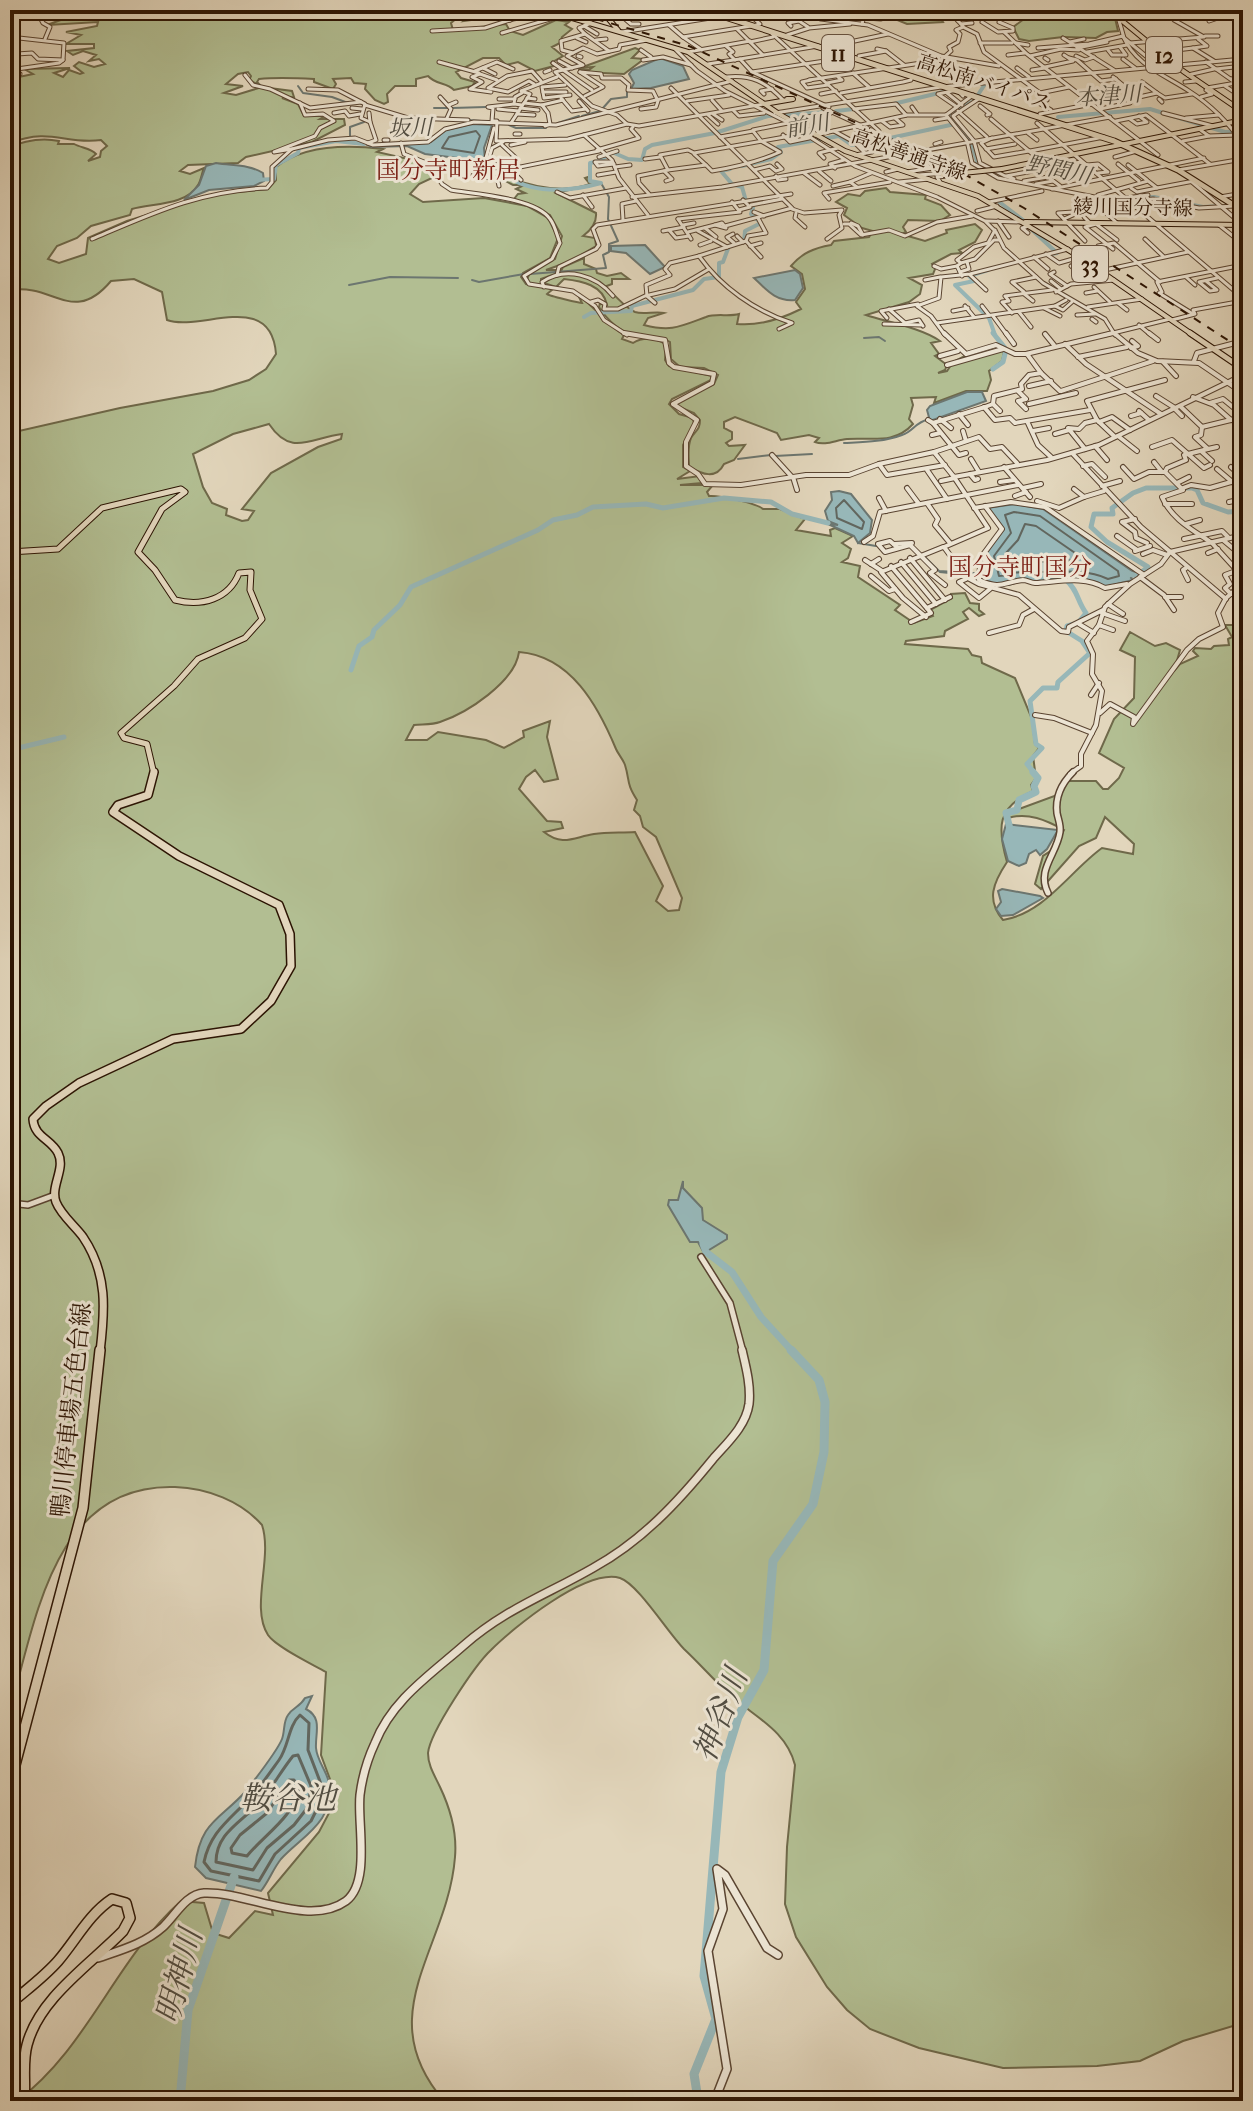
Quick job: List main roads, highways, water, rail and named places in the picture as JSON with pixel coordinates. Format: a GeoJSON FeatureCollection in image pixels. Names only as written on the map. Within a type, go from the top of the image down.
{"type":"FeatureCollection","features":[{"type":"Feature","properties":{"kind":"highway","name":"高松南バイパス"},"geometry":{"type":"LineString","coordinates":[[703,10],[856,57]]}},
{"type":"Feature","properties":{"kind":"highway","name":"高松南バイパス"},"geometry":{"type":"LineString","coordinates":[[709,10],[721,16]]}},
{"type":"Feature","properties":{"kind":"highway","name":"高松南バイパス"},"geometry":{"type":"LineString","coordinates":[[753,27],[889,68],[944,91],[957,90],[1042,113],[1068,124]]}},
{"type":"Feature","properties":{"kind":"highway","name":"高松南バイパス"},"geometry":{"type":"LineString","coordinates":[[889,68],[944,91],[978,96],[1109,137],[1180,170],[1231,204]]}},
{"type":"Feature","properties":{"kind":"highway","name":"高松南バイパス"},"geometry":{"type":"LineString","coordinates":[[1127,145],[1169,164]]}},
{"type":"Feature","properties":{"kind":"main road","name":"高松善通寺線"},"geometry":{"type":"LineString","coordinates":[[545,10],[565,13],[688,52],[813,139],[970,192],[997,206],[1080,257],[1243,372]]}},
{"type":"Feature","properties":{"kind":"main road"},"geometry":{"type":"LineString","coordinates":[[601,10],[620,31]]}},
{"type":"Feature","properties":{"kind":"main road","name":"12"},"geometry":{"type":"LineString","coordinates":[[1114,13],[1184,72],[1243,112]]}},
{"type":"Feature","properties":{"kind":"main road"},"geometry":{"type":"LineString","coordinates":[[764,104],[785,100]]}},
{"type":"Feature","properties":{"kind":"main road"},"geometry":{"type":"LineString","coordinates":[[929,178],[1022,166],[1243,120]]}},
{"type":"Feature","properties":{"kind":"main road","name":"綾川国分寺線"},"geometry":{"type":"LineString","coordinates":[[1022,222],[1243,225]]}},
{"type":"Feature","properties":{"kind":"main road","name":"鴨川停車場五色台線"},"geometry":{"type":"LineString","coordinates":[[10,552],[58,549],[102,508],[181,489],[185,492],[162,509],[138,552],[155,570],[175,600],[187,603],[216,598],[233,588],[239,573],[251,572],[248,581],[262,619],[260,625],[245,639],[214,650],[195,661],[179,675],[174,686],[122,731],[124,738],[147,744],[155,762],[153,786],[148,795],[118,805],[113,812],[179,856],[279,905],[287,922],[292,959],[290,971],[272,999],[246,1027],[231,1033],[188,1035],[173,1039],[83,1082],[36,1115],[33,1127],[55,1148],[60,1160],[55,1195],[57,1205],[94,1254],[103,1285],[105,1308],[83,1508],[10,1784]]}},
{"type":"Feature","properties":{"kind":"main road"},"geometry":{"type":"LineString","coordinates":[[10,2004],[69,1950],[100,1905],[118,1899],[128,1906],[128,1925],[33,2027],[27,2045],[24,2101]]}},
{"type":"Feature","properties":{"kind":"water"},"geometry":{"type":"Polygon","coordinates":[[[660,58],[683,66],[689,79],[651,88],[631,89],[634,83],[629,74],[632,70],[660,58]]]}},
{"type":"Feature","properties":{"kind":"water"},"geometry":{"type":"Polygon","coordinates":[[[471,124],[492,125],[484,148],[485,160],[502,170],[465,159],[425,154],[407,146],[372,147],[361,142],[371,146],[431,142],[446,130],[471,124]]]}},
{"type":"Feature","properties":{"kind":"water"},"geometry":{"type":"Polygon","coordinates":[[[216,163],[257,170],[263,173],[264,181],[254,186],[209,190],[184,200],[199,185],[206,166],[216,163]]]}},
{"type":"Feature","properties":{"kind":"water"},"geometry":{"type":"Polygon","coordinates":[[[645,245],[665,267],[650,274],[626,253],[611,251],[611,246],[645,245]]]}},
{"type":"Feature","properties":{"kind":"water"},"geometry":{"type":"Polygon","coordinates":[[[795,270],[800,274],[803,288],[795,300],[776,297],[754,278],[795,270]]]}},
{"type":"Feature","properties":{"kind":"water"},"geometry":{"type":"Polygon","coordinates":[[[967,392],[982,392],[986,401],[930,421],[927,410],[930,406],[967,392]]]}},
{"type":"Feature","properties":{"kind":"water"},"geometry":{"type":"Polygon","coordinates":[[[831,492],[851,494],[872,520],[870,533],[858,543],[854,536],[828,524],[838,525],[828,521],[825,511],[832,500],[831,492]]]}},
{"type":"Feature","properties":{"kind":"water"},"geometry":{"type":"Polygon","coordinates":[[[1015,504],[1043,509],[1135,573],[1131,578],[1133,580],[1105,587],[1097,582],[1059,578],[1034,582],[1026,579],[1009,585],[983,582],[979,576],[939,571],[989,574],[983,557],[1003,530],[987,508],[1015,504]]]}},
{"type":"Feature","properties":{"kind":"water"},"geometry":{"type":"Polygon","coordinates":[[[1006,824],[1058,830],[1047,849],[1040,855],[1036,850],[1029,854],[1026,863],[1019,866],[1008,861],[1002,839],[1006,824]]]}},
{"type":"Feature","properties":{"kind":"water"},"geometry":{"type":"Polygon","coordinates":[[[1002,889],[1043,898],[1013,915],[1001,916],[996,909],[1001,902],[998,891],[1002,889]]]}},
{"type":"Feature","properties":{"kind":"water"},"geometry":{"type":"Polygon","coordinates":[[[683,1181],[683,1188],[702,1208],[703,1220],[727,1235],[727,1239],[704,1253],[698,1242],[690,1242],[668,1205],[669,1200],[678,1200],[683,1181]]]}},
{"type":"Feature","properties":{"kind":"water","name":"鞍谷池"},"geometry":{"type":"Polygon","coordinates":[[[312,1696],[306,1709],[315,1717],[317,1753],[329,1783],[330,1797],[322,1818],[281,1859],[261,1891],[206,1878],[195,1867],[206,1830],[246,1791],[276,1750],[290,1712],[305,1698],[312,1696]]]}},
{"type":"Feature","properties":{"kind":"waterway","name":"野間川"},"geometry":{"type":"LineString","coordinates":[[985,84],[974,101],[951,112],[950,118],[970,139],[978,165],[1011,180]]}},
{"type":"Feature","properties":{"kind":"waterway"},"geometry":{"type":"LineString","coordinates":[[298,86],[303,93],[348,103]]}},
{"type":"Feature","properties":{"kind":"waterway"},"geometry":{"type":"LineString","coordinates":[[603,108],[611,99],[627,97],[627,87]]}},
{"type":"Feature","properties":{"kind":"waterway","name":"坂川"},"geometry":{"type":"LineString","coordinates":[[836,111],[889,105],[943,92]]}},
{"type":"Feature","properties":{"kind":"waterway"},"geometry":{"type":"LineString","coordinates":[[452,108],[486,107]]}},
{"type":"Feature","properties":{"kind":"waterway"},"geometry":{"type":"LineString","coordinates":[[434,108],[449,108]]}},
{"type":"Feature","properties":{"kind":"waterway","name":"本津川"},"geometry":{"type":"LineString","coordinates":[[1058,117],[1150,109],[1225,132],[1243,131]]}},
{"type":"Feature","properties":{"kind":"waterway"},"geometry":{"type":"LineString","coordinates":[[582,116],[600,111]]}},
{"type":"Feature","properties":{"kind":"waterway","name":"坂川"},"geometry":{"type":"LineString","coordinates":[[496,168],[507,177],[532,187],[573,189],[601,183],[590,181],[590,163],[600,161],[612,152],[628,159],[642,160],[645,149],[652,145],[715,133],[768,116],[829,112]]}},
{"type":"Feature","properties":{"kind":"waterway"},"geometry":{"type":"LineString","coordinates":[[558,123],[579,116]]}},
{"type":"Feature","properties":{"kind":"waterway"},"geometry":{"type":"LineString","coordinates":[[468,120],[481,121]]}},
{"type":"Feature","properties":{"kind":"waterway"},"geometry":{"type":"LineString","coordinates":[[350,137],[350,127],[364,122]]}},
{"type":"Feature","properties":{"kind":"waterway","name":"前川"},"geometry":{"type":"LineString","coordinates":[[881,140],[955,124]]}},
{"type":"Feature","properties":{"kind":"waterway"},"geometry":{"type":"LineString","coordinates":[[509,125],[516,128],[546,128]]}},
{"type":"Feature","properties":{"kind":"waterway","name":"前川"},"geometry":{"type":"LineString","coordinates":[[742,166],[771,159],[781,152],[778,147],[839,136],[852,145],[869,142]]}},
{"type":"Feature","properties":{"kind":"waterway","name":"坂川"},"geometry":{"type":"LineString","coordinates":[[255,180],[274,179],[276,165],[298,153],[299,148],[336,141],[364,144]]}},
{"type":"Feature","properties":{"kind":"waterway","name":"前川"},"geometry":{"type":"LineString","coordinates":[[584,317],[591,313],[631,311],[632,306],[693,290],[704,279],[719,277],[719,263],[723,262],[729,246],[744,242],[745,231],[761,223],[751,214],[753,208],[746,201],[742,187],[732,184],[721,171],[730,169]]}},
{"type":"Feature","properties":{"kind":"waterway"},"geometry":{"type":"LineString","coordinates":[[530,274],[606,268],[603,255],[609,252],[609,244],[618,241],[608,219],[609,197],[601,183]]}},
{"type":"Feature","properties":{"kind":"waterway","name":"野間川"},"geometry":{"type":"LineString","coordinates":[[1109,199],[1154,197],[1203,207],[1243,205]]}},
{"type":"Feature","properties":{"kind":"waterway"},"geometry":{"type":"LineString","coordinates":[[998,201],[1023,220]]}},
{"type":"Feature","properties":{"kind":"waterway"},"geometry":{"type":"LineString","coordinates":[[1030,228],[1057,253],[1051,254]]}},
{"type":"Feature","properties":{"kind":"waterway"},"geometry":{"type":"LineString","coordinates":[[988,270],[969,276],[974,281],[955,285],[989,318],[995,335]]}},
{"type":"Feature","properties":{"kind":"waterway"},"geometry":{"type":"LineString","coordinates":[[472,280],[479,282],[524,274]]}},
{"type":"Feature","properties":{"kind":"waterway"},"geometry":{"type":"LineString","coordinates":[[349,285],[390,277],[458,278]]}},
{"type":"Feature","properties":{"kind":"waterway"},"geometry":{"type":"LineString","coordinates":[[993,333],[1005,348]]}},
{"type":"Feature","properties":{"kind":"waterway"},"geometry":{"type":"LineString","coordinates":[[864,338],[879,337],[885,341]]}},
{"type":"Feature","properties":{"kind":"waterway"},"geometry":{"type":"LineString","coordinates":[[993,369],[1003,362],[1006,350]]}},
{"type":"Feature","properties":{"kind":"waterway"},"geometry":{"type":"LineString","coordinates":[[844,443],[895,437],[929,419]]}},
{"type":"Feature","properties":{"kind":"waterway"},"geometry":{"type":"LineString","coordinates":[[775,456],[812,454]]}},
{"type":"Feature","properties":{"kind":"waterway"},"geometry":{"type":"LineString","coordinates":[[738,459],[771,455]]}},
{"type":"Feature","properties":{"kind":"waterway","name":"野間川"},"geometry":{"type":"LineString","coordinates":[[1126,573],[1137,576],[1148,567],[1107,542],[1091,527],[1094,514],[1113,514],[1112,508],[1133,493],[1146,488],[1192,488],[1197,490],[1203,503],[1228,512],[1243,511]]}},
{"type":"Feature","properties":{"kind":"waterway"},"geometry":{"type":"LineString","coordinates":[[351,670],[359,646],[372,637],[374,630],[400,605],[411,587],[538,530],[553,520],[577,515],[593,507],[646,504],[663,508],[724,498],[771,502],[792,514],[828,523]]}},
{"type":"Feature","properties":{"kind":"waterway"},"geometry":{"type":"LineString","coordinates":[[858,543],[876,546]]}},
{"type":"Feature","properties":{"kind":"waterway","name":"野間川"},"geometry":{"type":"LineString","coordinates":[[1035,774],[1027,764],[1042,748],[1036,744],[1030,701],[1043,688],[1057,688],[1058,682],[1090,653],[1082,641],[1066,631],[1067,626],[1078,623],[1086,613],[1066,580]]}},
{"type":"Feature","properties":{"kind":"waterway"},"geometry":{"type":"LineString","coordinates":[[10,750],[64,737]]}},
{"type":"Feature","properties":{"kind":"waterway","name":"野間川"},"geometry":{"type":"LineString","coordinates":[[1010,829],[1006,813],[1017,810],[1019,800],[1036,792],[1034,786],[1038,778],[1033,772]]}},
{"type":"Feature","properties":{"kind":"waterway","name":"神谷川"},"geometry":{"type":"LineString","coordinates":[[703,1244],[706,1252],[732,1272],[761,1317],[793,1352]]}},
{"type":"Feature","properties":{"kind":"waterway","name":"神谷川"},"geometry":{"type":"LineString","coordinates":[[703,2101],[697,2093],[694,2074],[716,2019],[704,1976],[721,1772],[738,1717],[764,1670],[773,1561],[813,1504],[824,1452],[825,1402],[819,1380],[791,1350]]}},
{"type":"Feature","properties":{"kind":"waterway","name":"明神川"},"geometry":{"type":"LineString","coordinates":[[180,2101],[188,2010],[234,1877]]}},
{"type":"Feature","properties":{"kind":"railway"},"geometry":{"type":"LineString","coordinates":[[565,10],[689,46],[950,166],[1024,208],[1243,350]]}},
{"type":"Feature","properties":{"kind":"district","name":"国分寺町新居"},"geometry":{"type":"Point","coordinates":[448,170]}},
{"type":"Feature","properties":{"kind":"district","name":"国分寺町国分"},"geometry":{"type":"Point","coordinates":[1020,567]}}]}
